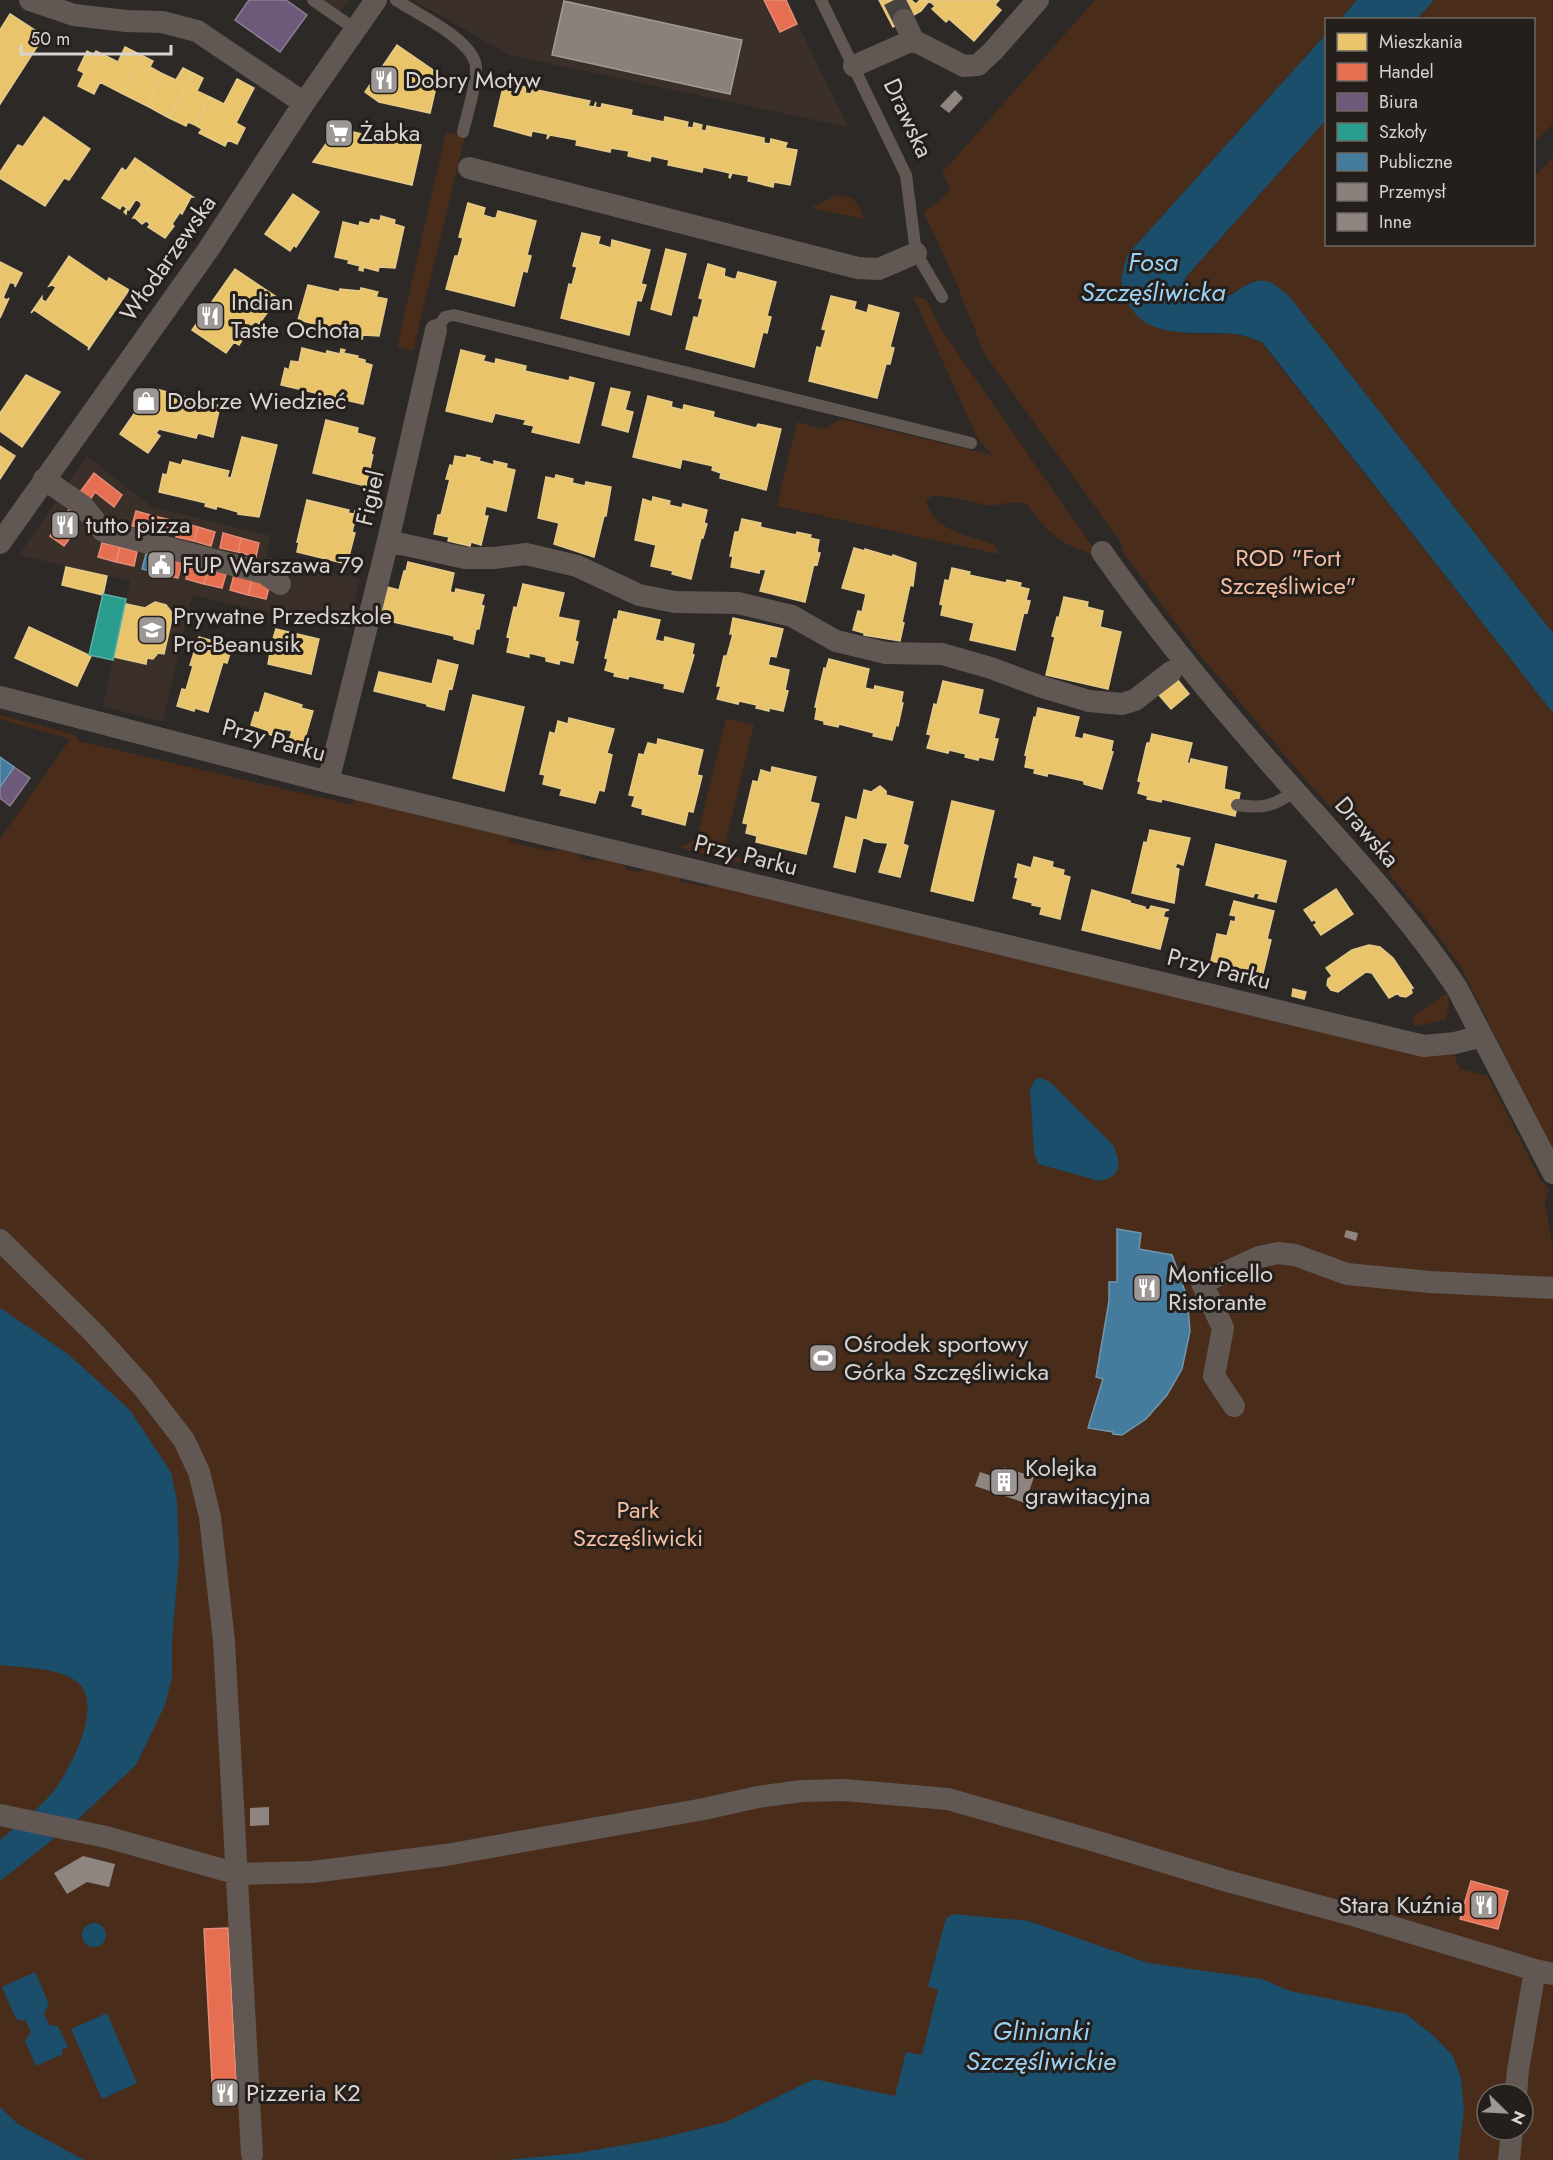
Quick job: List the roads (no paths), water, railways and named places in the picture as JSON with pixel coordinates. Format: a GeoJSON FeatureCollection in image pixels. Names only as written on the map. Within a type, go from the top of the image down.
{"type":"FeatureCollection","features":[{"type":"Feature","properties":{"kind":"street"},"geometry":{"type":"LineString","coordinates":[[30,0],[74,15],[126,21],[162,22],[197,31],[304,103]]}},
{"type":"Feature","properties":{"kind":"street","name":"Włodarzewska"},"geometry":{"type":"LineString","coordinates":[[0,543],[214,242],[304,103],[376,0]]}},
{"type":"Feature","properties":{"kind":"street"},"geometry":{"type":"LineString","coordinates":[[854,66],[909,30],[964,66],[978,65],[1038,0]]}},
{"type":"Feature","properties":{"kind":"street"},"geometry":{"type":"LineString","coordinates":[[469,168],[858,268],[879,269],[916,253]]}},
{"type":"Feature","properties":{"kind":"street","name":"Figiel"},"geometry":{"type":"LineString","coordinates":[[328,782],[388,541],[436,330]]}},
{"type":"Feature","properties":{"kind":"street"},"geometry":{"type":"LineString","coordinates":[[44,479],[83,506],[103,531],[264,573],[280,584]]}},
{"type":"Feature","properties":{"kind":"street"},"geometry":{"type":"LineString","coordinates":[[388,541],[465,558],[494,558],[526,554],[577,566],[639,595],[675,602],[738,603],[792,616],[836,641],[886,652],[942,654],[1089,701],[1122,704],[1135,700],[1177,667]]}},
{"type":"Feature","properties":{"kind":"street","name":"Drawska"},"geometry":{"type":"LineString","coordinates":[[1102,552],[1177,667],[1295,791],[1356,860],[1440,962],[1457,988],[1553,1173]]}},
{"type":"Feature","properties":{"kind":"street","name":"Przy Parku"},"geometry":{"type":"LineString","coordinates":[[0,697],[328,782],[1424,1046],[1455,1043],[1482,1036]]}},
{"type":"Feature","properties":{"kind":"street"},"geometry":{"type":"LineString","coordinates":[[0,1240],[94,1333],[143,1388],[184,1440],[199,1472],[210,1517],[224,1641],[252,2154]]}},
{"type":"Feature","properties":{"kind":"street"},"geometry":{"type":"LineString","coordinates":[[1234,1406],[1214,1376],[1223,1328],[1202,1283],[1259,1257],[1278,1253],[1295,1255],[1347,1274],[1430,1282],[1553,1288]]}},
{"type":"Feature","properties":{"kind":"street"},"geometry":{"type":"LineString","coordinates":[[0,1815],[94,1835],[238,1874],[312,1872],[446,1855],[704,1809],[758,1797],[802,1791],[844,1790],[948,1799],[1544,1972],[1518,2070],[1517,2082]]}},
{"type":"Feature","properties":{"kind":"street"},"geometry":{"type":"LineString","coordinates":[[1509,2160],[1511,2142]]}},
{"type":"Feature","properties":{"kind":"lane"},"geometry":{"type":"LineString","coordinates":[[314,0],[355,29]]}},
{"type":"Feature","properties":{"kind":"lane"},"geometry":{"type":"LineString","coordinates":[[396,0],[456,37],[475,59],[476,70],[463,132]]}},
{"type":"Feature","properties":{"kind":"lane","name":"Drawska"},"geometry":{"type":"LineString","coordinates":[[821,0],[906,175],[916,253],[942,297]]}},
{"type":"Feature","properties":{"kind":"lane"},"geometry":{"type":"LineString","coordinates":[[436,330],[445,317],[453,315],[971,442]]}},
{"type":"Feature","properties":{"kind":"lane"},"geometry":{"type":"LineString","coordinates":[[1237,805],[1263,807],[1280,802],[1295,791]]}},
{"type":"Feature","properties":{"kind":"water"},"geometry":{"type":"Polygon","coordinates":[[[1357,0],[1434,0],[1418,18],[1341,18],[1357,0]]]}},
{"type":"Feature","properties":{"kind":"water","name":"Fosa Szczęśliwicka"},"geometry":{"type":"Polygon","coordinates":[[[1325,35],[1325,121],[1187,276],[1183,284],[1186,289],[1209,296],[1223,297],[1261,280],[1277,286],[1289,296],[1553,633],[1553,713],[1262,342],[1235,334],[1176,332],[1148,323],[1137,315],[1128,303],[1123,290],[1122,278],[1128,254],[1325,35]]]}},
{"type":"Feature","properties":{"kind":"water"},"geometry":{"type":"Polygon","coordinates":[[[1040,1078],[1050,1082],[1114,1146],[1118,1169],[1112,1177],[1099,1181],[1038,1164],[1034,1152],[1030,1089],[1035,1080],[1040,1078]]]}},
{"type":"Feature","properties":{"kind":"water"},"geometry":{"type":"Polygon","coordinates":[[[0,1308],[68,1354],[130,1410],[171,1472],[177,1501],[179,1556],[172,1641],[172,1677],[165,1705],[136,1765],[75,1822],[0,1881],[0,1840],[45,1801],[63,1776],[83,1734],[87,1718],[87,1703],[84,1691],[76,1681],[68,1676],[40,1669],[0,1665],[0,1308]]]}},
{"type":"Feature","properties":{"kind":"water","name":"Glinianki Szczęśliwickie"},"geometry":{"type":"Polygon","coordinates":[[[954,1914],[1029,1921],[1148,1963],[1262,1979],[1290,1991],[1406,2014],[1434,2036],[1453,2056],[1461,2078],[1464,2110],[1458,2160],[505,2160],[578,2153],[653,2140],[726,2122],[814,2079],[895,2096],[906,2052],[922,2055],[938,1990],[928,1986],[946,1918],[954,1914]]]}},
{"type":"Feature","properties":{"kind":"water"},"geometry":{"type":"Polygon","coordinates":[[[94,1923],[103,1926],[106,1935],[103,1944],[94,1947],[85,1944],[82,1935],[85,1926],[94,1923]]]}},
{"type":"Feature","properties":{"kind":"water"},"geometry":{"type":"Polygon","coordinates":[[[35,1972],[49,2004],[44,2013],[49,2025],[58,2026],[68,2047],[62,2049],[63,2054],[36,2066],[25,2041],[31,2032],[26,2021],[16,2019],[2,1987],[35,1972]]]}},
{"type":"Feature","properties":{"kind":"water"},"geometry":{"type":"Polygon","coordinates":[[[107,2013],[137,2083],[102,2099],[71,2029],[107,2013]]]}},
{"type":"Feature","properties":{"kind":"water"},"geometry":{"type":"Polygon","coordinates":[[[0,2107],[18,2124],[84,2160],[0,2160],[0,2107]]]}},
{"type":"Feature","properties":{"kind":"tunnel"},"geometry":{"type":"LineString","coordinates":[[894,0],[904,20]]}},
{"type":"Feature","properties":{"kind":"place","name":"Dobry Motyw"},"geometry":{"type":"Point","coordinates":[384,80]}},
{"type":"Feature","properties":{"kind":"place","name":"Żabka"},"geometry":{"type":"Point","coordinates":[339,133]}},
{"type":"Feature","properties":{"kind":"place","name":"Indian Taste Ochota"},"geometry":{"type":"Point","coordinates":[210,316]}},
{"type":"Feature","properties":{"kind":"place","name":"Dobrze Wiedzieć"},"geometry":{"type":"Point","coordinates":[146,401]}},
{"type":"Feature","properties":{"kind":"place","name":"tutto pizza"},"geometry":{"type":"Point","coordinates":[65,525]}},
{"type":"Feature","properties":{"kind":"place","name":"FUP Warszawa 79"},"geometry":{"type":"Point","coordinates":[161,565]}},
{"type":"Feature","properties":{"kind":"place","name":"Prywatne Przedszkole Pro-Beanusik"},"geometry":{"type":"Point","coordinates":[152,630]}},
{"type":"Feature","properties":{"kind":"place","name":"Monticello Ristorante"},"geometry":{"type":"Point","coordinates":[1147,1288]}},
{"type":"Feature","properties":{"kind":"place","name":"Ośrodek sportowy Górka Szczęśliwicka"},"geometry":{"type":"Point","coordinates":[823,1358]}},
{"type":"Feature","properties":{"kind":"place","name":"Kolejka grawitacyjna"},"geometry":{"type":"Point","coordinates":[1004,1482]}},
{"type":"Feature","properties":{"kind":"place","name":"Stara Kuźnia"},"geometry":{"type":"Point","coordinates":[1484,1905]}},
{"type":"Feature","properties":{"kind":"place","name":"Pizzeria K2"},"geometry":{"type":"Point","coordinates":[225,2093]}},
{"type":"Feature","properties":{"kind":"park label","name":"ROD \"Fort Szczęśliwice\""},"geometry":{"type":"Point","coordinates":[1288,572]}},
{"type":"Feature","properties":{"kind":"park label","name":"Park Szczęśliwicki"},"geometry":{"type":"Point","coordinates":[638,1524]}}]}
